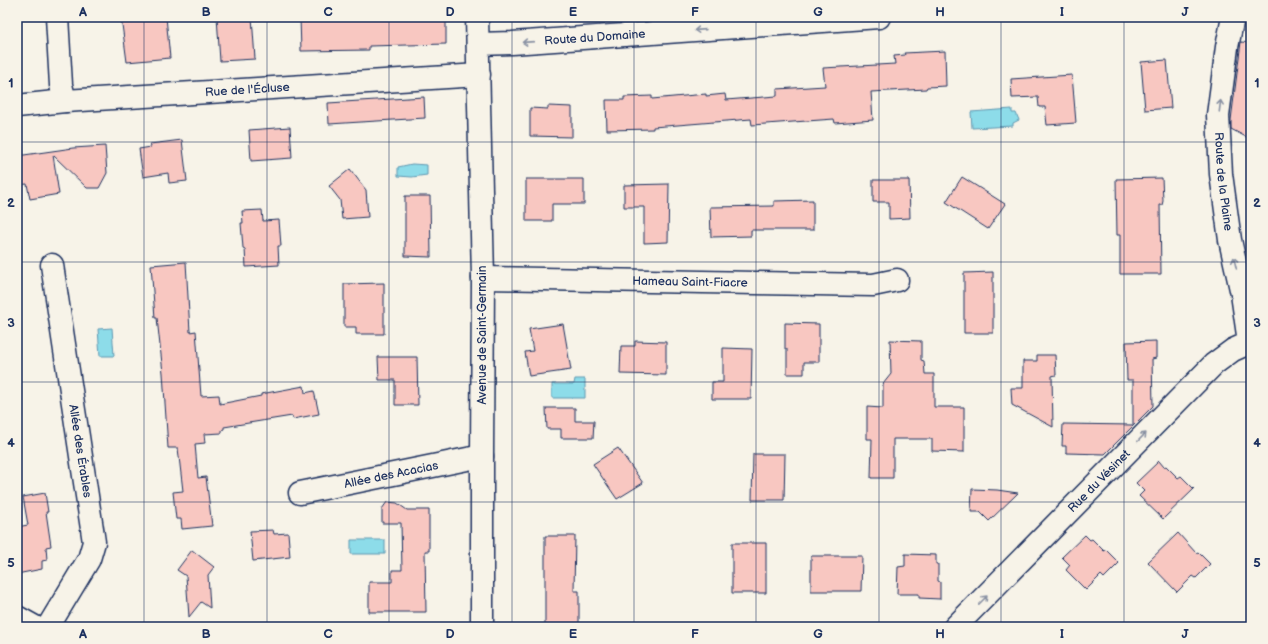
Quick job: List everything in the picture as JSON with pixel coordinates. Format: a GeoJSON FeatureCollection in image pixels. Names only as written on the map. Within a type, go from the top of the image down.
{"type":"FeatureCollection","features":[{"type":"Feature","properties":{"kind":"street"},"geometry":{"type":"LineString","coordinates":[[57,17],[61,85],[65,101]]}},
{"type":"Feature","properties":{"kind":"street","name":"Avenue de Saint-Germain"},"geometry":{"type":"LineString","coordinates":[[477,17],[483,278],[482,627]]}},
{"type":"Feature","properties":{"kind":"street","name":"Route du Domaine"},"geometry":{"type":"LineString","coordinates":[[478,44],[512,43],[878,17]]}},
{"type":"Feature","properties":{"kind":"street","name":"Route de la Plaine"},"geometry":{"type":"LineString","coordinates":[[1233,17],[1227,47],[1218,115],[1221,174],[1230,240],[1242,294],[1250,343]]}},
{"type":"Feature","properties":{"kind":"street","name":"Rue de l'Écluse"},"geometry":{"type":"LineString","coordinates":[[17,106],[65,101],[479,74]]}},
{"type":"Feature","properties":{"kind":"street","name":"Allée des Érables"},"geometry":{"type":"LineString","coordinates":[[48,627],[89,559],[94,542],[52,265]]}},
{"type":"Feature","properties":{"kind":"street","name":"Hameau Saint-Fiacre"},"geometry":{"type":"LineString","coordinates":[[483,278],[873,285],[897,280]]}},
{"type":"Feature","properties":{"kind":"street","name":"Rue du Vésinet"},"geometry":{"type":"LineString","coordinates":[[955,627],[1214,364],[1233,350],[1250,343]]}},
{"type":"Feature","properties":{"kind":"street","name":"Allée des Acacias"},"geometry":{"type":"LineString","coordinates":[[300,493],[482,456]]}},
{"type":"Feature","properties":{"kind":"street"},"geometry":{"type":"LineString","coordinates":[[17,617],[35,627]]}},
{"type":"Feature","properties":{"kind":"water"},"geometry":{"type":"Polygon","coordinates":[[[1012,109],[1012,113],[1016,113],[1019,120],[1013,123],[1013,126],[972,128],[971,112],[1012,109]]]}},
{"type":"Feature","properties":{"kind":"water"},"geometry":{"type":"Polygon","coordinates":[[[412,164],[427,165],[427,175],[412,177],[398,176],[398,167],[412,164]]]}},
{"type":"Feature","properties":{"kind":"water"},"geometry":{"type":"Polygon","coordinates":[[[112,328],[114,356],[100,356],[98,329],[112,328]]]}},
{"type":"Feature","properties":{"kind":"water"},"geometry":{"type":"Polygon","coordinates":[[[575,379],[585,379],[585,398],[552,398],[552,384],[574,384],[575,379]]]}},
{"type":"Feature","properties":{"kind":"water"},"geometry":{"type":"Polygon","coordinates":[[[351,540],[385,540],[385,554],[351,554],[351,540]]]}},
{"type":"Feature","properties":{"kind":"building"},"geometry":{"type":"Polygon","coordinates":[[[121,17],[166,17],[170,58],[127,62],[121,17]]]}},
{"type":"Feature","properties":{"kind":"building"},"geometry":{"type":"Polygon","coordinates":[[[217,17],[252,17],[255,59],[220,61],[217,17]]]}},
{"type":"Feature","properties":{"kind":"building"},"geometry":{"type":"Polygon","coordinates":[[[300,17],[446,17],[446,44],[369,46],[369,50],[301,51],[300,17]]]}},
{"type":"Feature","properties":{"kind":"building"},"geometry":{"type":"Polygon","coordinates":[[[1241,42],[1251,43],[1251,128],[1246,137],[1231,129],[1241,42]]]}},
{"type":"Feature","properties":{"kind":"building"},"geometry":{"type":"Polygon","coordinates":[[[945,51],[946,86],[927,87],[926,89],[871,92],[873,120],[835,123],[834,119],[752,125],[751,119],[653,127],[653,129],[607,130],[606,100],[624,100],[624,97],[652,96],[652,99],[706,94],[706,96],[725,94],[726,100],[777,96],[777,89],[825,86],[823,68],[895,64],[894,56],[905,55],[904,53],[945,51]]]}},
{"type":"Feature","properties":{"kind":"building"},"geometry":{"type":"Polygon","coordinates":[[[1167,60],[1171,108],[1145,110],[1141,62],[1167,60]]]}},
{"type":"Feature","properties":{"kind":"building"},"geometry":{"type":"Polygon","coordinates":[[[1072,75],[1076,123],[1047,125],[1045,107],[1039,107],[1038,97],[1012,98],[1011,79],[1072,75]]]}},
{"type":"Feature","properties":{"kind":"building"},"geometry":{"type":"Polygon","coordinates":[[[424,97],[425,118],[329,124],[328,103],[424,97]]]}},
{"type":"Feature","properties":{"kind":"building"},"geometry":{"type":"Polygon","coordinates":[[[548,106],[572,107],[572,137],[530,136],[530,108],[548,109],[548,106]]]}},
{"type":"Feature","properties":{"kind":"building"},"geometry":{"type":"Polygon","coordinates":[[[290,127],[292,158],[251,161],[249,130],[290,127]]]}},
{"type":"Feature","properties":{"kind":"building"},"geometry":{"type":"Polygon","coordinates":[[[182,140],[187,181],[169,183],[168,173],[143,177],[139,149],[151,147],[150,144],[182,140]]]}},
{"type":"Feature","properties":{"kind":"building"},"geometry":{"type":"Polygon","coordinates":[[[105,146],[107,173],[99,188],[87,188],[53,155],[59,194],[30,199],[27,184],[17,185],[17,156],[73,148],[105,146]]]}},
{"type":"Feature","properties":{"kind":"building"},"geometry":{"type":"Polygon","coordinates":[[[350,169],[366,190],[368,217],[342,219],[340,200],[329,186],[350,169]]]}},
{"type":"Feature","properties":{"kind":"building"},"geometry":{"type":"Polygon","coordinates":[[[962,177],[1005,204],[988,229],[946,202],[962,177]]]}},
{"type":"Feature","properties":{"kind":"building"},"geometry":{"type":"Polygon","coordinates":[[[1162,178],[1163,201],[1162,205],[1160,205],[1161,274],[1120,274],[1120,235],[1117,235],[1116,179],[1162,178]]]}},
{"type":"Feature","properties":{"kind":"building"},"geometry":{"type":"Polygon","coordinates":[[[526,179],[584,179],[584,204],[552,204],[552,221],[526,221],[526,179]]]}},
{"type":"Feature","properties":{"kind":"building"},"geometry":{"type":"Polygon","coordinates":[[[873,180],[909,180],[910,218],[889,219],[889,202],[873,202],[873,180]]]}},
{"type":"Feature","properties":{"kind":"building"},"geometry":{"type":"Polygon","coordinates":[[[669,184],[668,242],[644,243],[644,207],[624,207],[624,185],[669,184]]]}},
{"type":"Feature","properties":{"kind":"building"},"geometry":{"type":"Polygon","coordinates":[[[405,196],[430,196],[431,257],[405,256],[405,196]]]}},
{"type":"Feature","properties":{"kind":"building"},"geometry":{"type":"Polygon","coordinates":[[[813,200],[813,230],[751,230],[751,236],[711,237],[710,207],[774,206],[774,201],[813,200]]]}},
{"type":"Feature","properties":{"kind":"building"},"geometry":{"type":"Polygon","coordinates":[[[262,210],[263,221],[279,220],[281,246],[278,246],[279,265],[246,267],[241,223],[243,223],[242,211],[262,210]]]}},
{"type":"Feature","properties":{"kind":"building"},"geometry":{"type":"Polygon","coordinates":[[[186,262],[190,332],[196,331],[201,396],[219,395],[220,404],[304,386],[305,393],[314,391],[319,414],[293,419],[292,416],[224,427],[222,433],[204,434],[205,443],[195,444],[198,478],[206,477],[212,526],[182,529],[181,519],[176,519],[173,492],[183,491],[178,448],[168,448],[163,373],[157,318],[155,318],[151,265],[186,262]]]}},
{"type":"Feature","properties":{"kind":"building"},"geometry":{"type":"Polygon","coordinates":[[[993,272],[993,333],[964,333],[964,273],[993,272]]]}},
{"type":"Feature","properties":{"kind":"building"},"geometry":{"type":"Polygon","coordinates":[[[384,283],[384,334],[356,334],[356,327],[344,327],[344,284],[384,283]]]}},
{"type":"Feature","properties":{"kind":"building"},"geometry":{"type":"Polygon","coordinates":[[[785,323],[819,324],[819,362],[804,362],[804,374],[787,374],[785,323]]]}},
{"type":"Feature","properties":{"kind":"building"},"geometry":{"type":"Polygon","coordinates":[[[563,324],[571,370],[529,376],[525,352],[533,351],[529,329],[563,324]]]}},
{"type":"Feature","properties":{"kind":"building"},"geometry":{"type":"Polygon","coordinates":[[[890,340],[921,341],[921,360],[924,361],[925,374],[934,374],[934,407],[964,407],[964,452],[932,451],[932,439],[893,439],[893,478],[871,478],[872,439],[867,439],[867,407],[883,408],[883,384],[891,374],[890,340]]]}},
{"type":"Feature","properties":{"kind":"building"},"geometry":{"type":"Polygon","coordinates":[[[635,341],[666,342],[666,375],[620,374],[621,346],[635,346],[635,341]]]}},
{"type":"Feature","properties":{"kind":"building"},"geometry":{"type":"Polygon","coordinates":[[[1156,341],[1156,358],[1152,359],[1153,406],[1105,454],[1066,453],[1066,446],[1062,446],[1063,424],[1133,425],[1133,380],[1127,380],[1126,342],[1156,341]]]}},
{"type":"Feature","properties":{"kind":"building"},"geometry":{"type":"Polygon","coordinates":[[[723,348],[752,349],[751,399],[712,399],[712,382],[723,382],[723,348]]]}},
{"type":"Feature","properties":{"kind":"building"},"geometry":{"type":"Polygon","coordinates":[[[1037,355],[1055,355],[1056,375],[1052,376],[1053,427],[1012,405],[1011,388],[1023,388],[1023,361],[1037,361],[1037,355]]]}},
{"type":"Feature","properties":{"kind":"building"},"geometry":{"type":"Polygon","coordinates":[[[378,357],[417,357],[418,405],[395,405],[395,380],[379,380],[378,357]]]}},
{"type":"Feature","properties":{"kind":"building"},"geometry":{"type":"Polygon","coordinates":[[[546,408],[575,408],[575,421],[594,421],[593,438],[561,438],[561,429],[547,429],[546,408]]]}},
{"type":"Feature","properties":{"kind":"building"},"geometry":{"type":"Polygon","coordinates":[[[618,448],[643,483],[617,499],[593,464],[618,448]]]}},
{"type":"Feature","properties":{"kind":"building"},"geometry":{"type":"Polygon","coordinates":[[[753,454],[785,454],[784,500],[752,500],[753,454]]]}},
{"type":"Feature","properties":{"kind":"building"},"geometry":{"type":"Polygon","coordinates":[[[1159,461],[1178,478],[1181,476],[1194,489],[1163,519],[1139,496],[1144,491],[1136,483],[1159,461]]]}},
{"type":"Feature","properties":{"kind":"building"},"geometry":{"type":"Polygon","coordinates":[[[972,489],[1018,493],[989,521],[980,512],[971,512],[972,489]]]}},
{"type":"Feature","properties":{"kind":"building"},"geometry":{"type":"Polygon","coordinates":[[[45,493],[51,546],[46,547],[47,560],[42,561],[42,569],[17,574],[17,527],[28,525],[23,497],[45,493]]]}},
{"type":"Feature","properties":{"kind":"building"},"geometry":{"type":"Polygon","coordinates":[[[387,502],[397,503],[407,510],[429,510],[429,551],[425,551],[426,612],[369,612],[369,582],[392,582],[392,570],[402,570],[401,523],[382,523],[382,509],[387,502]]]}},
{"type":"Feature","properties":{"kind":"building"},"geometry":{"type":"Polygon","coordinates":[[[273,530],[274,534],[288,533],[290,557],[253,561],[250,531],[273,530]]]}},
{"type":"Feature","properties":{"kind":"building"},"geometry":{"type":"Polygon","coordinates":[[[1178,533],[1196,553],[1198,552],[1210,564],[1196,578],[1193,576],[1177,592],[1148,562],[1178,533]]]}},
{"type":"Feature","properties":{"kind":"building"},"geometry":{"type":"Polygon","coordinates":[[[1085,535],[1090,540],[1092,539],[1104,551],[1106,550],[1119,563],[1104,578],[1101,575],[1086,590],[1066,570],[1070,565],[1062,557],[1085,535]]]}},
{"type":"Feature","properties":{"kind":"building"},"geometry":{"type":"Polygon","coordinates":[[[545,536],[575,536],[574,591],[579,591],[579,627],[545,627],[545,536]]]}},
{"type":"Feature","properties":{"kind":"building"},"geometry":{"type":"Polygon","coordinates":[[[732,543],[766,543],[766,593],[732,593],[732,543]]]}},
{"type":"Feature","properties":{"kind":"building"},"geometry":{"type":"Polygon","coordinates":[[[192,550],[214,567],[208,575],[210,608],[201,602],[189,617],[186,576],[177,570],[192,550]]]}},
{"type":"Feature","properties":{"kind":"building"},"geometry":{"type":"Polygon","coordinates":[[[905,554],[936,555],[936,564],[938,564],[938,581],[940,582],[940,599],[919,598],[919,594],[897,594],[898,567],[905,566],[905,554]]]}},
{"type":"Feature","properties":{"kind":"building"},"geometry":{"type":"Polygon","coordinates":[[[811,556],[862,556],[861,591],[811,591],[811,556]]]}}]}
